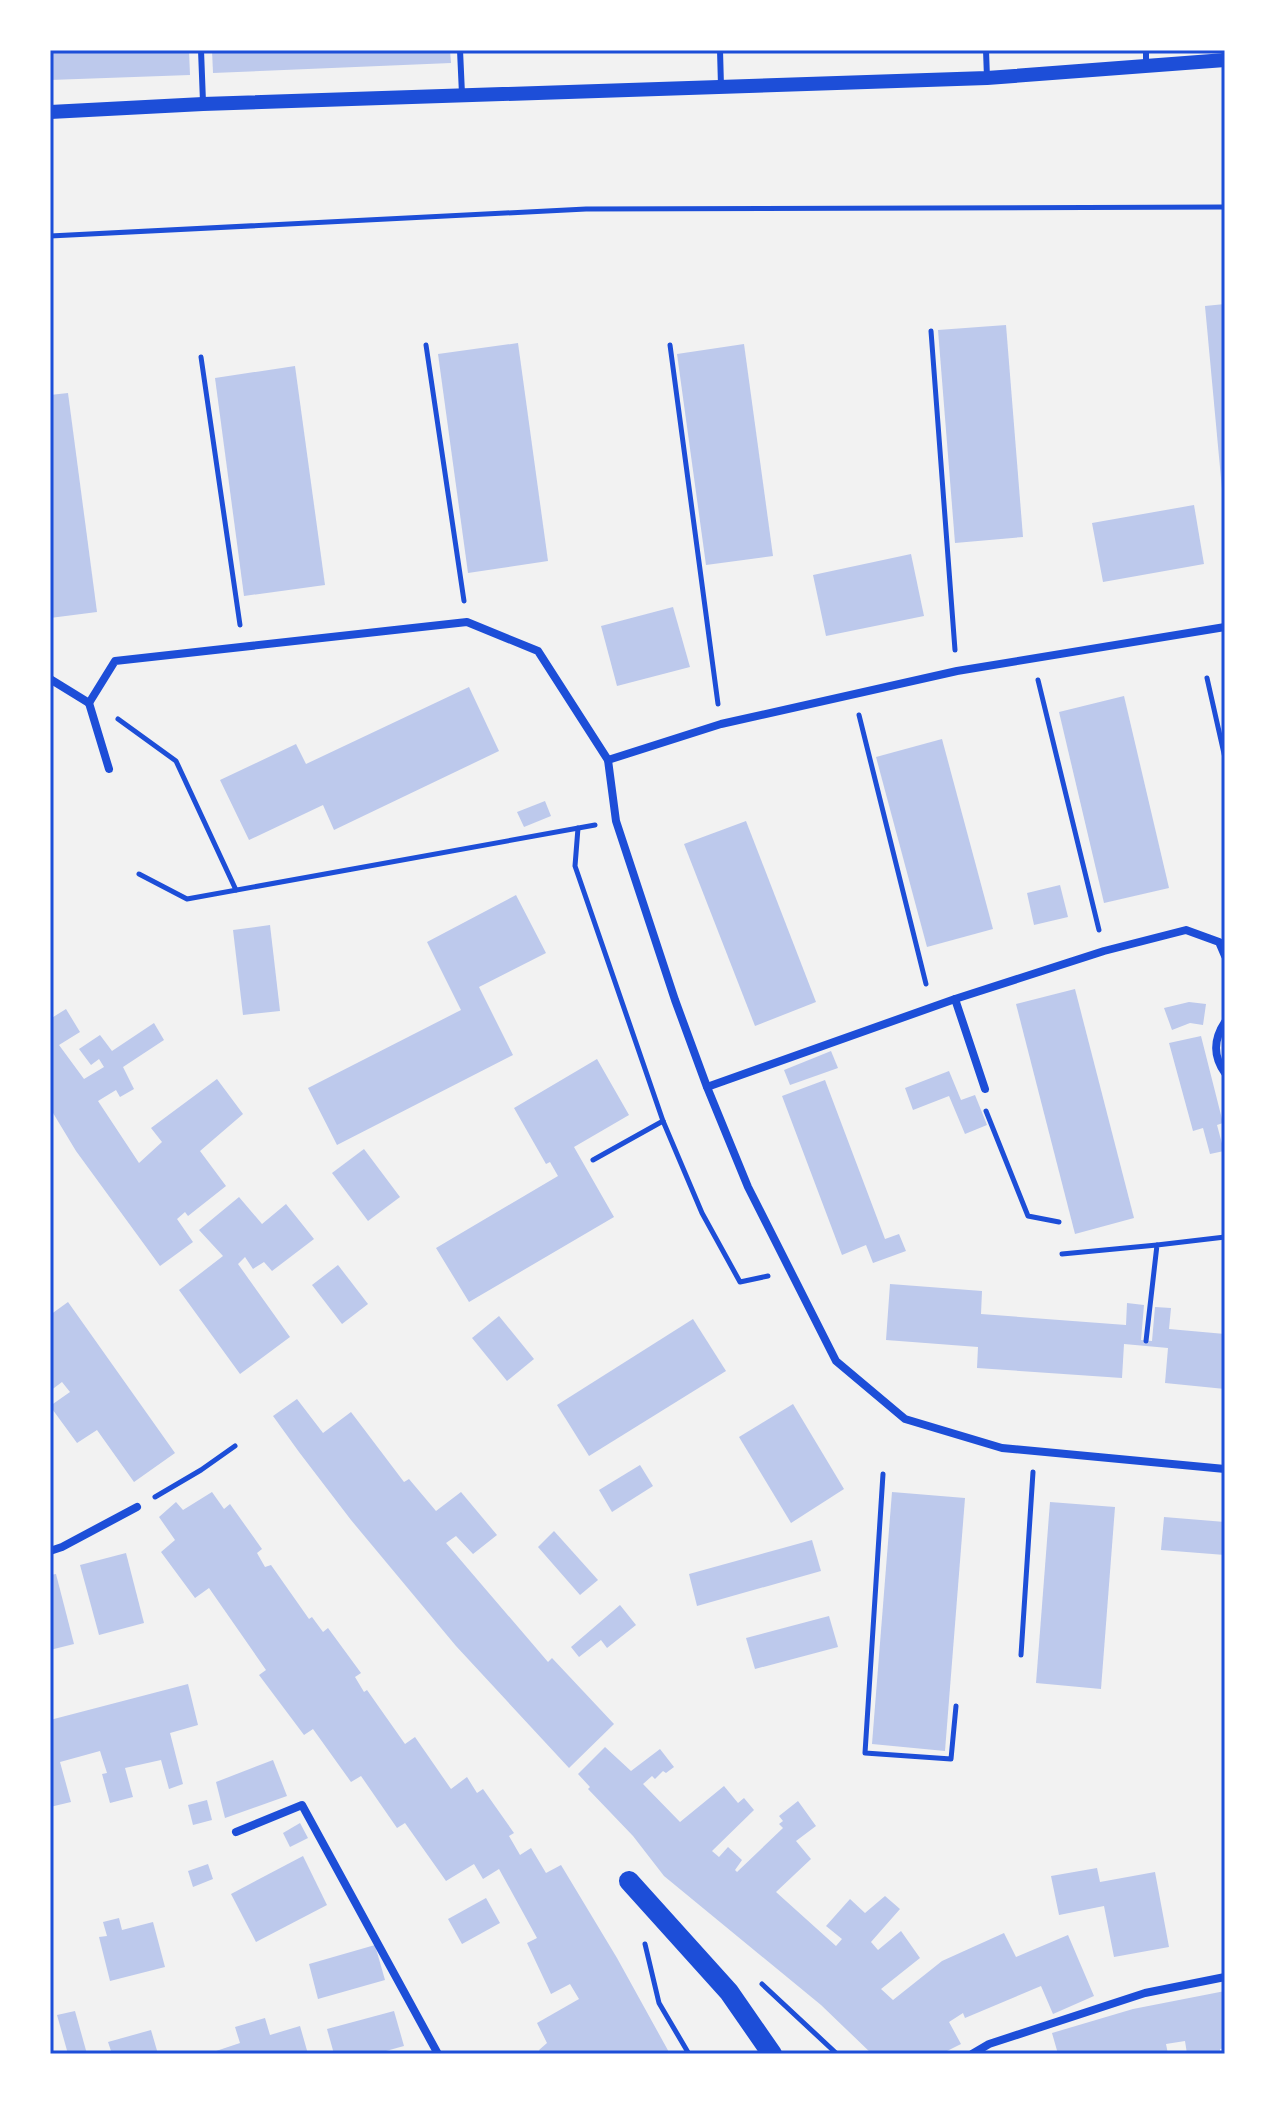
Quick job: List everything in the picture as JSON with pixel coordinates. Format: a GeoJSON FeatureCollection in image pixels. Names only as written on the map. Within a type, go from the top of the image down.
{"type":"FeatureCollection","features":[{"type":"Feature","properties":{"kind":"main road"},"geometry":{"type":"LineString","coordinates":[[629,1881],[729,1992],[772,2054]]}},
{"type":"Feature","properties":{"kind":"street"},"geometry":{"type":"LineString","coordinates":[[50,112],[203,104],[987,78],[1146,57],[1225,60]]}},
{"type":"Feature","properties":{"kind":"street"},"geometry":{"type":"LineString","coordinates":[[89,703],[115,661],[467,622],[538,651],[608,760],[616,821],[707,1087],[748,1187],[836,1361],[905,1419],[1002,1448],[1225,1469]]}},
{"type":"Feature","properties":{"kind":"street"},"geometry":{"type":"LineString","coordinates":[[608,760],[721,724],[957,671],[1225,627]]}},
{"type":"Feature","properties":{"kind":"street"},"geometry":{"type":"LineString","coordinates":[[50,679],[89,703],[109,769]]}},
{"type":"Feature","properties":{"kind":"street"},"geometry":{"type":"LineString","coordinates":[[707,1087],[955,999],[1104,951],[1186,930],[1219,942],[1225,956]]}},
{"type":"Feature","properties":{"kind":"street"},"geometry":{"type":"LineString","coordinates":[[955,999],[985,1089]]}},
{"type":"Feature","properties":{"kind":"street"},"geometry":{"type":"LineString","coordinates":[[1225,1022],[1217,1034],[1215,1047],[1217,1060],[1225,1073]]}},
{"type":"Feature","properties":{"kind":"street"},"geometry":{"type":"LineString","coordinates":[[50,1551],[137,1507]]}},
{"type":"Feature","properties":{"kind":"street"},"geometry":{"type":"LineString","coordinates":[[236,1832],[302,1805],[438,2054]]}},
{"type":"Feature","properties":{"kind":"street"},"geometry":{"type":"LineString","coordinates":[[972,2054],[989,2044],[1145,1993],[1225,1977]]}},
{"type":"Feature","properties":{"kind":"lane"},"geometry":{"type":"LineString","coordinates":[[201,50],[203,104]]}},
{"type":"Feature","properties":{"kind":"lane"},"geometry":{"type":"LineString","coordinates":[[460,50],[462,96]]}},
{"type":"Feature","properties":{"kind":"lane"},"geometry":{"type":"LineString","coordinates":[[720,50],[721,86]]}},
{"type":"Feature","properties":{"kind":"lane"},"geometry":{"type":"LineString","coordinates":[[986,50],[987,78]]}},
{"type":"Feature","properties":{"kind":"path"},"geometry":{"type":"LineString","coordinates":[[50,236],[586,209],[1225,207]]}},
{"type":"Feature","properties":{"kind":"path"},"geometry":{"type":"LineString","coordinates":[[931,331],[957,671]]}},
{"type":"Feature","properties":{"kind":"path"},"geometry":{"type":"LineString","coordinates":[[426,345],[467,622]]}},
{"type":"Feature","properties":{"kind":"path"},"geometry":{"type":"LineString","coordinates":[[670,345],[721,724]]}},
{"type":"Feature","properties":{"kind":"path"},"geometry":{"type":"LineString","coordinates":[[201,357],[243,647]]}},
{"type":"Feature","properties":{"kind":"path"},"geometry":{"type":"LineString","coordinates":[[1033,659],[1094,913]]}},
{"type":"Feature","properties":{"kind":"path"},"geometry":{"type":"LineString","coordinates":[[1207,678],[1225,758]]}},
{"type":"Feature","properties":{"kind":"path"},"geometry":{"type":"LineString","coordinates":[[854,694],[927,988]]}},
{"type":"Feature","properties":{"kind":"path"},"geometry":{"type":"LineString","coordinates":[[89,703],[120,720],[176,761],[236,890]]}},
{"type":"Feature","properties":{"kind":"path"},"geometry":{"type":"LineString","coordinates":[[139,874],[187,899],[616,821]]}},
{"type":"Feature","properties":{"kind":"path"},"geometry":{"type":"LineString","coordinates":[[578,828],[575,866],[663,1121],[702,1213],[740,1282],[791,1271]]}},
{"type":"Feature","properties":{"kind":"path"},"geometry":{"type":"LineString","coordinates":[[985,1089],[980,1097],[1028,1216],[1059,1222]]}},
{"type":"Feature","properties":{"kind":"path"},"geometry":{"type":"LineString","coordinates":[[593,1160],[663,1121]]}},
{"type":"Feature","properties":{"kind":"path"},"geometry":{"type":"LineString","coordinates":[[1062,1254],[1225,1237]]}},
{"type":"Feature","properties":{"kind":"path"},"geometry":{"type":"LineString","coordinates":[[1146,1341],[1157,1245]]}},
{"type":"Feature","properties":{"kind":"path"},"geometry":{"type":"LineString","coordinates":[[137,1507],[201,1470],[235,1446]]}},
{"type":"Feature","properties":{"kind":"path"},"geometry":{"type":"LineString","coordinates":[[1021,1655],[1035,1451]]}},
{"type":"Feature","properties":{"kind":"path"},"geometry":{"type":"LineString","coordinates":[[883,1474],[865,1753],[951,1759],[956,1706]]}},
{"type":"Feature","properties":{"kind":"path"},"geometry":{"type":"LineString","coordinates":[[644,1942],[659,2003],[689,2054]]}},
{"type":"Feature","properties":{"kind":"building"},"geometry":{"type":"Polygon","coordinates":[[[50,50],[189,50],[190,75],[50,80],[50,50]]]}},
{"type":"Feature","properties":{"kind":"building"},"geometry":{"type":"Polygon","coordinates":[[[212,50],[450,50],[451,63],[213,73],[212,50]]]}},
{"type":"Feature","properties":{"kind":"building"},"geometry":{"type":"Polygon","coordinates":[[[1225,304],[1225,500],[1223,500],[1205,306],[1225,304]]]}},
{"type":"Feature","properties":{"kind":"building"},"geometry":{"type":"Polygon","coordinates":[[[1006,325],[1023,537],[955,543],[938,330],[1006,325]]]}},
{"type":"Feature","properties":{"kind":"building"},"geometry":{"type":"Polygon","coordinates":[[[518,343],[548,561],[468,573],[438,354],[518,343]]]}},
{"type":"Feature","properties":{"kind":"building"},"geometry":{"type":"Polygon","coordinates":[[[744,344],[773,556],[706,565],[677,354],[744,344]]]}},
{"type":"Feature","properties":{"kind":"building"},"geometry":{"type":"Polygon","coordinates":[[[295,366],[325,585],[244,596],[215,378],[295,366]]]}},
{"type":"Feature","properties":{"kind":"building"},"geometry":{"type":"Polygon","coordinates":[[[68,393],[97,612],[50,618],[50,395],[68,393]]]}},
{"type":"Feature","properties":{"kind":"building"},"geometry":{"type":"Polygon","coordinates":[[[1194,505],[1204,564],[1103,582],[1092,523],[1194,505]]]}},
{"type":"Feature","properties":{"kind":"building"},"geometry":{"type":"Polygon","coordinates":[[[911,554],[924,616],[826,636],[813,575],[911,554]]]}},
{"type":"Feature","properties":{"kind":"building"},"geometry":{"type":"Polygon","coordinates":[[[673,607],[690,667],[617,686],[601,626],[673,607]]]}},
{"type":"Feature","properties":{"kind":"building"},"geometry":{"type":"Polygon","coordinates":[[[469,687],[499,751],[334,830],[323,805],[249,840],[220,780],[296,744],[306,764],[469,687]]]}},
{"type":"Feature","properties":{"kind":"building"},"geometry":{"type":"Polygon","coordinates":[[[1124,696],[1169,888],[1104,903],[1059,712],[1124,696]]]}},
{"type":"Feature","properties":{"kind":"building"},"geometry":{"type":"Polygon","coordinates":[[[942,739],[993,929],[927,947],[876,757],[942,739]]]}},
{"type":"Feature","properties":{"kind":"building"},"geometry":{"type":"Polygon","coordinates":[[[545,801],[551,816],[524,827],[517,812],[545,801]]]}},
{"type":"Feature","properties":{"kind":"building"},"geometry":{"type":"Polygon","coordinates":[[[746,821],[816,1002],[755,1026],[684,844],[746,821]]]}},
{"type":"Feature","properties":{"kind":"building"},"geometry":{"type":"Polygon","coordinates":[[[1060,885],[1068,917],[1034,925],[1027,893],[1060,885]]]}},
{"type":"Feature","properties":{"kind":"building"},"geometry":{"type":"Polygon","coordinates":[[[516,895],[546,953],[479,987],[513,1055],[337,1145],[308,1088],[461,1010],[427,942],[516,895]]]}},
{"type":"Feature","properties":{"kind":"building"},"geometry":{"type":"Polygon","coordinates":[[[270,925],[280,1011],[243,1015],[233,930],[270,925]]]}},
{"type":"Feature","properties":{"kind":"building"},"geometry":{"type":"Polygon","coordinates":[[[1075,989],[1134,1218],[1075,1234],[1016,1004],[1075,989]]]}},
{"type":"Feature","properties":{"kind":"building"},"geometry":{"type":"Polygon","coordinates":[[[1189,1002],[1206,1004],[1203,1025],[1190,1023],[1172,1030],[1164,1008],[1189,1002]]]}},
{"type":"Feature","properties":{"kind":"building"},"geometry":{"type":"Polygon","coordinates":[[[66,1009],[80,1032],[59,1045],[84,1079],[104,1067],[99,1059],[91,1065],[79,1049],[100,1035],[112,1051],[154,1023],[164,1040],[123,1067],[134,1089],[120,1097],[116,1090],[98,1101],[139,1163],[162,1142],[151,1128],[217,1079],[243,1114],[200,1151],[226,1186],[188,1216],[185,1212],[177,1219],[193,1242],[160,1266],[76,1151],[50,1108],[50,1019],[66,1009]]]}},
{"type":"Feature","properties":{"kind":"building"},"geometry":{"type":"Polygon","coordinates":[[[1201,1036],[1223,1123],[1217,1125],[1224,1151],[1210,1154],[1203,1128],[1193,1131],[1169,1043],[1201,1036]]]}},
{"type":"Feature","properties":{"kind":"building"},"geometry":{"type":"Polygon","coordinates":[[[831,1051],[838,1068],[790,1085],[784,1070],[831,1051]]]}},
{"type":"Feature","properties":{"kind":"building"},"geometry":{"type":"Polygon","coordinates":[[[597,1059],[629,1115],[574,1147],[614,1217],[469,1302],[436,1248],[558,1176],[550,1162],[546,1164],[514,1108],[597,1059]]]}},
{"type":"Feature","properties":{"kind":"building"},"geometry":{"type":"Polygon","coordinates":[[[949,1071],[961,1100],[975,1095],[987,1125],[965,1134],[949,1096],[913,1110],[905,1088],[949,1071]]]}},
{"type":"Feature","properties":{"kind":"building"},"geometry":{"type":"Polygon","coordinates":[[[825,1080],[885,1239],[899,1234],[906,1251],[873,1263],[866,1245],[842,1255],[782,1096],[825,1080]]]}},
{"type":"Feature","properties":{"kind":"building"},"geometry":{"type":"Polygon","coordinates":[[[364,1149],[400,1197],[368,1221],[332,1173],[364,1149]]]}},
{"type":"Feature","properties":{"kind":"building"},"geometry":{"type":"Polygon","coordinates":[[[239,1197],[262,1224],[286,1204],[314,1239],[272,1271],[264,1262],[253,1269],[245,1257],[238,1264],[290,1337],[240,1374],[179,1290],[223,1256],[199,1230],[239,1197]]]}},
{"type":"Feature","properties":{"kind":"building"},"geometry":{"type":"Polygon","coordinates":[[[338,1265],[368,1304],[342,1324],[312,1285],[338,1265]]]}},
{"type":"Feature","properties":{"kind":"building"},"geometry":{"type":"Polygon","coordinates":[[[890,1284],[982,1291],[981,1314],[1126,1325],[1127,1303],[1144,1305],[1141,1340],[1152,1341],[1155,1307],[1171,1308],[1169,1329],[1225,1334],[1225,1389],[1165,1383],[1168,1348],[1124,1344],[1122,1378],[977,1368],[978,1347],[886,1340],[890,1284]]]}},
{"type":"Feature","properties":{"kind":"building"},"geometry":{"type":"Polygon","coordinates":[[[68,1302],[175,1453],[134,1482],[97,1430],[77,1443],[50,1406],[70,1392],[62,1382],[50,1391],[50,1315],[68,1302]]]}},
{"type":"Feature","properties":{"kind":"building"},"geometry":{"type":"Polygon","coordinates":[[[499,1316],[534,1359],[507,1381],[472,1338],[499,1316]]]}},
{"type":"Feature","properties":{"kind":"building"},"geometry":{"type":"Polygon","coordinates":[[[693,1319],[726,1371],[589,1456],[557,1405],[693,1319]]]}},
{"type":"Feature","properties":{"kind":"building"},"geometry":{"type":"Polygon","coordinates":[[[297,1399],[323,1433],[351,1412],[404,1482],[409,1479],[436,1511],[461,1492],[497,1535],[473,1554],[456,1536],[446,1543],[548,1662],[552,1658],[614,1724],[569,1768],[456,1646],[299,1452],[273,1416],[297,1399]]]}},
{"type":"Feature","properties":{"kind":"building"},"geometry":{"type":"Polygon","coordinates":[[[793,1404],[844,1489],[791,1523],[739,1437],[793,1404]]]}},
{"type":"Feature","properties":{"kind":"building"},"geometry":{"type":"Polygon","coordinates":[[[640,1465],[653,1486],[612,1512],[599,1490],[640,1465]]]}},
{"type":"Feature","properties":{"kind":"building"},"geometry":{"type":"Polygon","coordinates":[[[212,1492],[224,1509],[230,1504],[262,1549],[257,1553],[265,1567],[271,1565],[309,1619],[312,1617],[323,1632],[328,1628],[361,1673],[355,1677],[364,1692],[367,1690],[405,1744],[415,1737],[451,1789],[467,1777],[477,1793],[483,1789],[514,1833],[509,1836],[520,1855],[531,1848],[546,1873],[561,1865],[670,2054],[541,2054],[539,2050],[547,2043],[537,2023],[579,1999],[570,1984],[551,1994],[527,1943],[537,1938],[499,1869],[483,1879],[474,1864],[446,1881],[405,1823],[397,1828],[361,1776],[351,1782],[313,1729],[304,1735],[259,1675],[266,1670],[209,1588],[195,1598],[161,1552],[175,1540],[159,1517],[176,1502],[183,1510],[212,1492]]]}},
{"type":"Feature","properties":{"kind":"building"},"geometry":{"type":"Polygon","coordinates":[[[892,1492],[965,1498],[945,1751],[872,1744],[892,1492]]]}},
{"type":"Feature","properties":{"kind":"building"},"geometry":{"type":"Polygon","coordinates":[[[1050,1502],[1115,1507],[1101,1689],[1036,1683],[1050,1502]]]}},
{"type":"Feature","properties":{"kind":"building"},"geometry":{"type":"Polygon","coordinates":[[[1164,1517],[1225,1522],[1225,1555],[1161,1550],[1164,1517]]]}},
{"type":"Feature","properties":{"kind":"building"},"geometry":{"type":"Polygon","coordinates":[[[554,1531],[598,1580],[580,1595],[538,1547],[554,1531]]]}},
{"type":"Feature","properties":{"kind":"building"},"geometry":{"type":"Polygon","coordinates":[[[812,1540],[821,1571],[697,1606],[689,1574],[812,1540]]]}},
{"type":"Feature","properties":{"kind":"building"},"geometry":{"type":"Polygon","coordinates":[[[126,1553],[144,1623],[99,1635],[80,1565],[126,1553]]]}},
{"type":"Feature","properties":{"kind":"building"},"geometry":{"type":"Polygon","coordinates":[[[56,1574],[74,1644],[50,1650],[50,1575],[56,1574]]]}},
{"type":"Feature","properties":{"kind":"building"},"geometry":{"type":"Polygon","coordinates":[[[620,1605],[636,1625],[607,1648],[601,1640],[579,1657],[571,1647],[620,1605]]]}},
{"type":"Feature","properties":{"kind":"building"},"geometry":{"type":"Polygon","coordinates":[[[829,1616],[838,1647],[755,1669],[746,1638],[829,1616]]]}},
{"type":"Feature","properties":{"kind":"building"},"geometry":{"type":"Polygon","coordinates":[[[188,1684],[198,1725],[170,1733],[183,1784],[169,1789],[161,1760],[125,1768],[133,1797],[110,1803],[102,1774],[107,1773],[100,1751],[60,1762],[71,1802],[50,1807],[50,1720],[188,1684]]]}},
{"type":"Feature","properties":{"kind":"building"},"geometry":{"type":"Polygon","coordinates":[[[605,1747],[631,1771],[660,1749],[674,1767],[666,1773],[663,1771],[655,1779],[652,1776],[643,1784],[680,1822],[724,1786],[738,1803],[744,1798],[754,1810],[712,1851],[719,1857],[728,1847],[742,1860],[735,1870],[737,1872],[783,1828],[779,1824],[783,1821],[779,1816],[798,1801],[816,1826],[796,1841],[811,1859],[776,1892],[836,1946],[842,1939],[826,1926],[850,1899],[865,1913],[885,1896],[900,1909],[871,1942],[878,1950],[901,1931],[920,1958],[881,1989],[893,2000],[942,1961],[1004,1933],[1016,1957],[1068,1935],[1094,1996],[1053,2014],[1041,1986],[965,2018],[963,2013],[949,2022],[961,2044],[941,2054],[872,2054],[821,2005],[664,1876],[633,1836],[588,1789],[590,1787],[578,1774],[605,1747]]]}},
{"type":"Feature","properties":{"kind":"building"},"geometry":{"type":"Polygon","coordinates":[[[273,1760],[287,1796],[225,1818],[216,1782],[273,1760]]]}},
{"type":"Feature","properties":{"kind":"building"},"geometry":{"type":"Polygon","coordinates":[[[207,1800],[212,1820],[193,1825],[188,1805],[207,1800]]]}},
{"type":"Feature","properties":{"kind":"building"},"geometry":{"type":"Polygon","coordinates":[[[300,1823],[308,1838],[290,1847],[283,1833],[300,1823]]]}},
{"type":"Feature","properties":{"kind":"building"},"geometry":{"type":"Polygon","coordinates":[[[303,1856],[327,1905],[256,1942],[231,1894],[303,1856]]]}},
{"type":"Feature","properties":{"kind":"building"},"geometry":{"type":"Polygon","coordinates":[[[208,1864],[213,1879],[193,1887],[188,1871],[208,1864]]]}},
{"type":"Feature","properties":{"kind":"building"},"geometry":{"type":"Polygon","coordinates":[[[1097,1868],[1100,1882],[1155,1872],[1169,1947],[1114,1957],[1104,1906],[1059,1915],[1051,1876],[1097,1868]]]}},
{"type":"Feature","properties":{"kind":"building"},"geometry":{"type":"Polygon","coordinates":[[[486,1898],[500,1923],[462,1944],[448,1919],[486,1898]]]}},
{"type":"Feature","properties":{"kind":"building"},"geometry":{"type":"Polygon","coordinates":[[[119,1918],[122,1930],[153,1922],[165,1967],[110,1981],[99,1937],[107,1936],[103,1922],[119,1918]]]}},
{"type":"Feature","properties":{"kind":"building"},"geometry":{"type":"Polygon","coordinates":[[[375,1945],[385,1980],[318,1999],[309,1964],[375,1945]]]}},
{"type":"Feature","properties":{"kind":"building"},"geometry":{"type":"Polygon","coordinates":[[[1225,1991],[1225,2048],[1220,2049],[1220,2054],[1187,2054],[1185,2041],[1166,2044],[1168,2054],[1058,2054],[1052,2033],[1133,2009],[1225,1991]]]}},
{"type":"Feature","properties":{"kind":"building"},"geometry":{"type":"Polygon","coordinates":[[[75,2011],[87,2054],[68,2054],[57,2015],[75,2011]]]}},
{"type":"Feature","properties":{"kind":"building"},"geometry":{"type":"Polygon","coordinates":[[[394,2011],[404,2046],[375,2054],[334,2054],[327,2029],[394,2011]]]}},
{"type":"Feature","properties":{"kind":"building"},"geometry":{"type":"Polygon","coordinates":[[[265,2018],[270,2035],[300,2026],[308,2054],[207,2054],[240,2043],[235,2027],[265,2018]]]}},
{"type":"Feature","properties":{"kind":"building"},"geometry":{"type":"Polygon","coordinates":[[[151,2030],[158,2054],[112,2054],[108,2042],[151,2030]]]}}]}
